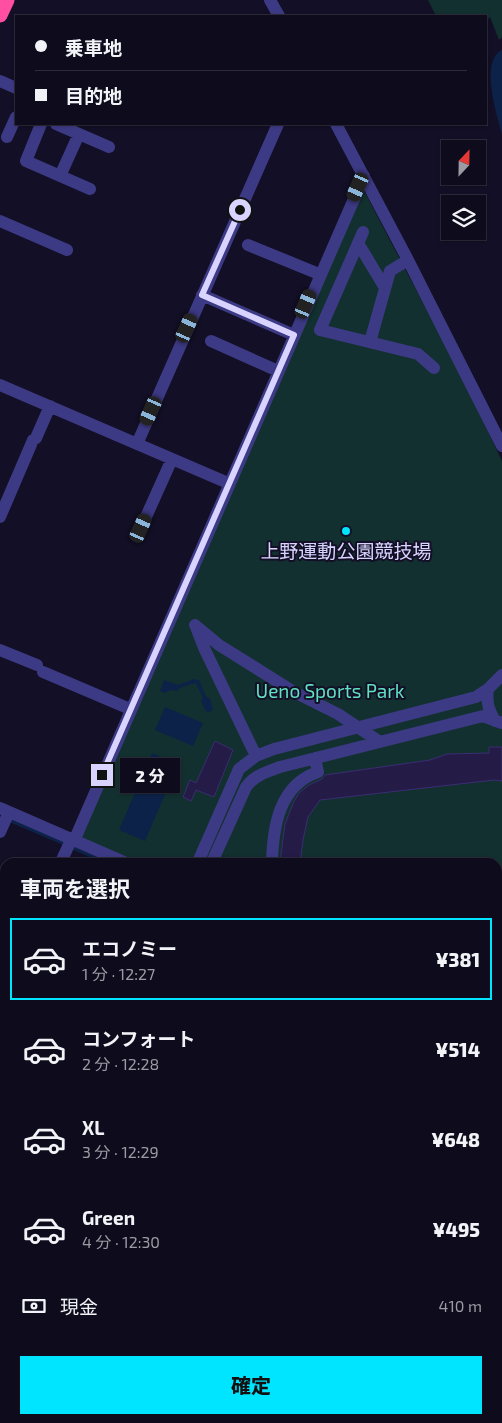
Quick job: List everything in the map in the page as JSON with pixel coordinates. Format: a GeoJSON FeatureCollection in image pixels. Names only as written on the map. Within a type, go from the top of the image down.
{"type":"FeatureCollection","features":[{"type":"Feature","properties":{"kind":"highway"},"geometry":{"type":"LineString","coordinates":[[0,15],[6,0]]}},
{"type":"Feature","properties":{"kind":"street"},"geometry":{"type":"LineString","coordinates":[[270,0],[278,15]]}},
{"type":"Feature","properties":{"kind":"street"},"geometry":{"type":"LineString","coordinates":[[0,81],[15,88]]}},
{"type":"Feature","properties":{"kind":"street"},"geometry":{"type":"LineString","coordinates":[[8,137],[15,120]]}},
{"type":"Feature","properties":{"kind":"street"},"geometry":{"type":"LineString","coordinates":[[41,125],[26,161],[90,190]]}},
{"type":"Feature","properties":{"kind":"street"},"geometry":{"type":"LineString","coordinates":[[58,125],[109,147]]}},
{"type":"Feature","properties":{"kind":"street"},"geometry":{"type":"LineString","coordinates":[[137,444],[278,125]]}},
{"type":"Feature","properties":{"kind":"street"},"geometry":{"type":"LineString","coordinates":[[337,125],[408,260],[502,446]]}},
{"type":"Feature","properties":{"kind":"street"},"geometry":{"type":"LineString","coordinates":[[60,176],[79,134]]}},
{"type":"Feature","properties":{"kind":"street"},"geometry":{"type":"LineString","coordinates":[[63,858],[364,176]]}},
{"type":"Feature","properties":{"kind":"street"},"geometry":{"type":"LineString","coordinates":[[0,221],[67,250]]}},
{"type":"Feature","properties":{"kind":"street"},"geometry":{"type":"LineString","coordinates":[[385,288],[360,238],[320,330],[418,354],[434,368]]}},
{"type":"Feature","properties":{"kind":"street"},"geometry":{"type":"LineString","coordinates":[[248,245],[320,274]]}},
{"type":"Feature","properties":{"kind":"street"},"geometry":{"type":"LineString","coordinates":[[370,342],[390,271],[408,260]]}},
{"type":"Feature","properties":{"kind":"street"},"geometry":{"type":"LineString","coordinates":[[202,295],[294,335]]}},
{"type":"Feature","properties":{"kind":"street"},"geometry":{"type":"LineString","coordinates":[[211,341],[278,371]]}},
{"type":"Feature","properties":{"kind":"street"},"geometry":{"type":"LineString","coordinates":[[0,385],[228,483]]}},
{"type":"Feature","properties":{"kind":"street"},"geometry":{"type":"LineString","coordinates":[[0,517],[50,406]]}},
{"type":"Feature","properties":{"kind":"street"},"geometry":{"type":"LineString","coordinates":[[141,528],[172,458]]}},
{"type":"Feature","properties":{"kind":"street"},"geometry":{"type":"LineString","coordinates":[[256,756],[195,625],[219,645],[285,686],[338,714],[380,742]]}},
{"type":"Feature","properties":{"kind":"street"},"geometry":{"type":"LineString","coordinates":[[0,650],[130,709]]}},
{"type":"Feature","properties":{"kind":"street"},"geometry":{"type":"LineString","coordinates":[[200,858],[239,769],[256,756],[274,749],[476,697],[488,690],[502,675]]}},
{"type":"Feature","properties":{"kind":"street"},"geometry":{"type":"LineString","coordinates":[[488,690],[486,701],[498,722]]}},
{"type":"Feature","properties":{"kind":"street"},"geometry":{"type":"LineString","coordinates":[[214,858],[246,787],[253,778],[280,767],[483,716],[498,722]]}},
{"type":"Feature","properties":{"kind":"street"},"geometry":{"type":"LineString","coordinates":[[274,749],[280,767]]}},
{"type":"Feature","properties":{"kind":"street"},"geometry":{"type":"LineString","coordinates":[[272,858],[272,837],[277,816],[290,792],[310,775],[318,772],[315,758]]}},
{"type":"Feature","properties":{"kind":"street"},"geometry":{"type":"LineString","coordinates":[[0,832],[4,810],[115,858]]}},
{"type":"Feature","properties":{"kind":"green space"},"geometry":{"type":"Polygon","coordinates":[[[428,0],[502,0],[502,37],[499,40],[490,17],[487,21],[487,15],[436,15],[428,0]]]}},
{"type":"Feature","properties":{"kind":"green space","name":"Ueno Sports Park"},"geometry":{"type":"Polygon","coordinates":[[[363,189],[465,383],[502,461],[502,858],[126,858],[81,838],[363,189]]]}},
{"type":"Feature","properties":{"kind":"water"},"geometry":{"type":"Polygon","coordinates":[[[502,50],[502,135],[494,102],[491,76],[495,56],[502,50]]]}},
{"type":"Feature","properties":{"kind":"water"},"geometry":{"type":"Polygon","coordinates":[[[194,679],[199,680],[206,697],[210,698],[213,710],[208,712],[205,710],[201,701],[203,698],[196,683],[179,688],[178,691],[171,690],[165,693],[160,691],[164,680],[178,685],[194,679]]]}},
{"type":"Feature","properties":{"kind":"water"},"geometry":{"type":"Polygon","coordinates":[[[165,707],[203,723],[193,746],[155,730],[165,707]]]}},
{"type":"Feature","properties":{"kind":"water"},"geometry":{"type":"Polygon","coordinates":[[[152,753],[178,764],[145,841],[119,830],[152,753]]]}},
{"type":"Feature","properties":{"kind":"building"},"geometry":{"type":"Polygon","coordinates":[[[215,741],[233,750],[214,797],[196,790],[191,801],[183,797],[190,780],[196,783],[215,741]]]}},
{"type":"Feature","properties":{"kind":"building"},"geometry":{"type":"Polygon","coordinates":[[[489,747],[502,747],[502,781],[494,780],[320,800],[308,817],[301,858],[281,858],[285,824],[294,801],[300,792],[322,779],[325,775],[430,760],[447,754],[489,753],[489,747]]]}},
{"type":"Feature","properties":{"kind":"waterway"},"geometry":{"type":"LineString","coordinates":[[11,821],[65,844]]}},
{"type":"Feature","properties":{"kind":"waterway"},"geometry":{"type":"LineString","coordinates":[[73,848],[97,858]]}},
{"type":"Feature","properties":{"kind":"place","name":"上野運動公園競技場"},"geometry":{"type":"Point","coordinates":[346,531]}},
{"type":"Feature","properties":{"kind":"route"},"geometry":{"type":"LineString","coordinates":[[102,775],[294,335],[202,295],[240,210]]}}]}
